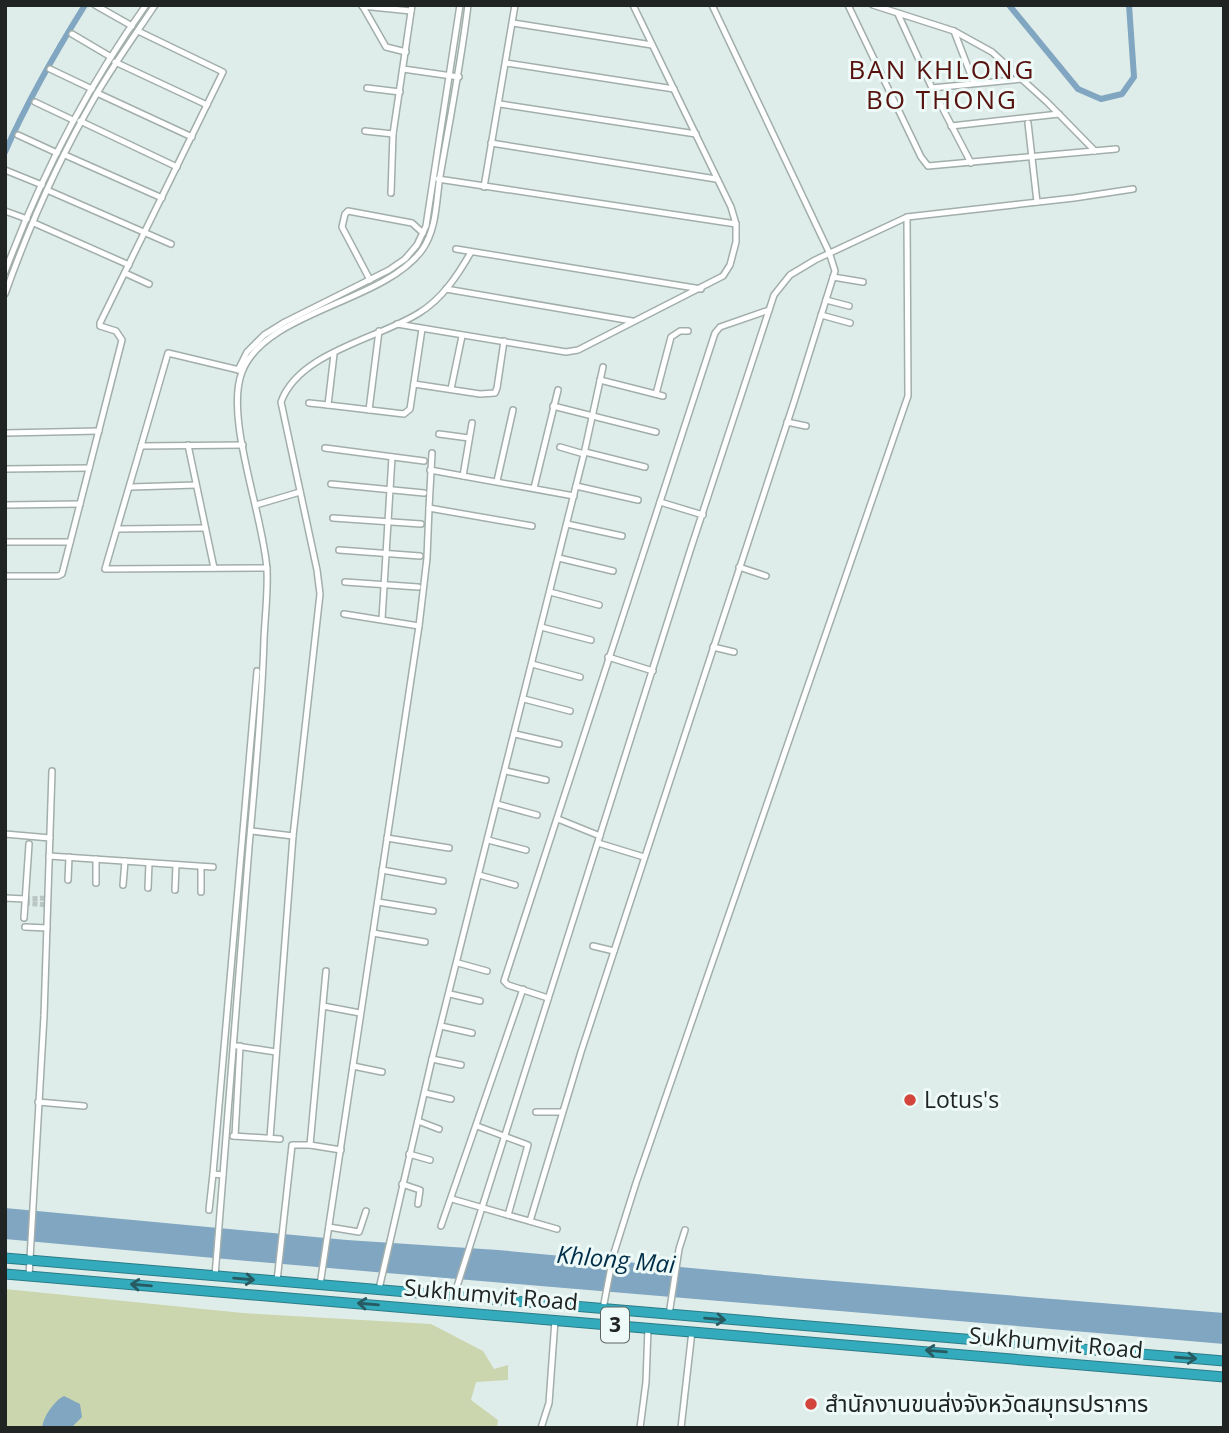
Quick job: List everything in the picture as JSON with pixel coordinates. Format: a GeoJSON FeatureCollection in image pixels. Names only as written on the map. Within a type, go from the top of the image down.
{"type":"FeatureCollection","features":[{"type":"Feature","properties":{"kind":"highway","name":"Sukhumvit Road"},"geometry":{"type":"LineString","coordinates":[[5,1258],[216,1271],[320,1285],[1224,1361]]}},
{"type":"Feature","properties":{"kind":"highway","name":"Sukhumvit Road"},"geometry":{"type":"LineString","coordinates":[[5,1274],[1224,1377]]}},
{"type":"Feature","properties":{"kind":"street"},"geometry":{"type":"LineString","coordinates":[[95,5],[132,26]]}},
{"type":"Feature","properties":{"kind":"street"},"geometry":{"type":"LineString","coordinates":[[96,91],[111,57],[146,5]]}},
{"type":"Feature","properties":{"kind":"street"},"geometry":{"type":"LineString","coordinates":[[5,294],[34,223],[57,153],[155,5]]}},
{"type":"Feature","properties":{"kind":"street"},"geometry":{"type":"LineString","coordinates":[[362,5],[411,8],[393,134],[391,193]]}},
{"type":"Feature","properties":{"kind":"street"},"geometry":{"type":"LineString","coordinates":[[362,5],[386,47],[406,52]]}},
{"type":"Feature","properties":{"kind":"street"},"geometry":{"type":"LineString","coordinates":[[339,299],[396,273],[416,257],[429,237],[435,217],[440,180],[460,5]]}},
{"type":"Feature","properties":{"kind":"street"},"geometry":{"type":"LineString","coordinates":[[235,1136],[238,998],[245,896],[253,831],[267,568],[258,504],[243,445],[236,398],[240,371],[255,351],[276,333],[389,270],[412,253],[423,233],[440,180],[459,77],[468,5]]}},
{"type":"Feature","properties":{"kind":"street"},"geometry":{"type":"LineString","coordinates":[[484,187],[515,5]]}},
{"type":"Feature","properties":{"kind":"street"},"geometry":{"type":"LineString","coordinates":[[397,324],[572,352],[723,276],[735,253],[736,224],[731,207],[633,5]]}},
{"type":"Feature","properties":{"kind":"street"},"geometry":{"type":"LineString","coordinates":[[530,1221],[561,1112],[833,277],[834,266],[829,252],[712,5]]}},
{"type":"Feature","properties":{"kind":"street"},"geometry":{"type":"LineString","coordinates":[[848,5],[924,164],[937,166],[1116,149]]}},
{"type":"Feature","properties":{"kind":"street"},"geometry":{"type":"LineString","coordinates":[[873,5],[954,31],[1002,60],[1095,151]]}},
{"type":"Feature","properties":{"kind":"street"},"geometry":{"type":"LineString","coordinates":[[898,14],[971,163]]}},
{"type":"Feature","properties":{"kind":"street"},"geometry":{"type":"LineString","coordinates":[[513,23],[652,45]]}},
{"type":"Feature","properties":{"kind":"street"},"geometry":{"type":"LineString","coordinates":[[5,576],[61,576],[122,340],[116,331],[100,326],[100,323],[223,75],[221,69],[138,31]]}},
{"type":"Feature","properties":{"kind":"street"},"geometry":{"type":"LineString","coordinates":[[954,31],[974,83]]}},
{"type":"Feature","properties":{"kind":"street"},"geometry":{"type":"LineString","coordinates":[[72,34],[118,61],[208,104]]}},
{"type":"Feature","properties":{"kind":"street"},"geometry":{"type":"LineString","coordinates":[[506,63],[674,89]]}},
{"type":"Feature","properties":{"kind":"street"},"geometry":{"type":"LineString","coordinates":[[50,69],[193,136]]}},
{"type":"Feature","properties":{"kind":"street"},"geometry":{"type":"LineString","coordinates":[[403,69],[459,77]]}},
{"type":"Feature","properties":{"kind":"street"},"geometry":{"type":"LineString","coordinates":[[932,88],[1021,79]]}},
{"type":"Feature","properties":{"kind":"street"},"geometry":{"type":"LineString","coordinates":[[367,88],[400,92]]}},
{"type":"Feature","properties":{"kind":"street"},"geometry":{"type":"LineString","coordinates":[[35,102],[176,168]]}},
{"type":"Feature","properties":{"kind":"street"},"geometry":{"type":"LineString","coordinates":[[500,104],[696,134]]}},
{"type":"Feature","properties":{"kind":"street"},"geometry":{"type":"LineString","coordinates":[[951,126],[1059,114]]}},
{"type":"Feature","properties":{"kind":"street"},"geometry":{"type":"LineString","coordinates":[[5,272],[27,219],[64,156],[76,121]]}},
{"type":"Feature","properties":{"kind":"street"},"geometry":{"type":"LineString","coordinates":[[1028,123],[1037,202]]}},
{"type":"Feature","properties":{"kind":"street"},"geometry":{"type":"LineString","coordinates":[[365,131],[393,134]]}},
{"type":"Feature","properties":{"kind":"street"},"geometry":{"type":"LineString","coordinates":[[18,135],[57,153]]}},
{"type":"Feature","properties":{"kind":"street"},"geometry":{"type":"LineString","coordinates":[[491,143],[717,179]]}},
{"type":"Feature","properties":{"kind":"street"},"geometry":{"type":"LineString","coordinates":[[64,156],[161,199]]}},
{"type":"Feature","properties":{"kind":"street"},"geometry":{"type":"LineString","coordinates":[[5,170],[171,244]]}},
{"type":"Feature","properties":{"kind":"street"},"geometry":{"type":"LineString","coordinates":[[440,180],[736,224]]}},
{"type":"Feature","properties":{"kind":"street"},"geometry":{"type":"LineString","coordinates":[[454,1296],[774,295],[790,275],[829,252],[907,217],[1133,189]]}},
{"type":"Feature","properties":{"kind":"street"},"geometry":{"type":"LineString","coordinates":[[5,211],[27,219]]}},
{"type":"Feature","properties":{"kind":"street"},"geometry":{"type":"LineString","coordinates":[[370,280],[342,227],[348,211],[412,223],[423,233]]}},
{"type":"Feature","properties":{"kind":"street"},"geometry":{"type":"LineString","coordinates":[[603,1309],[613,1256],[636,1183],[908,396],[907,217]]}},
{"type":"Feature","properties":{"kind":"street"},"geometry":{"type":"LineString","coordinates":[[34,223],[130,265]]}},
{"type":"Feature","properties":{"kind":"street"},"geometry":{"type":"LineString","coordinates":[[456,249],[701,289]]}},
{"type":"Feature","properties":{"kind":"street"},"geometry":{"type":"LineString","coordinates":[[5,251],[19,256]]}},
{"type":"Feature","properties":{"kind":"street"},"geometry":{"type":"LineString","coordinates":[[271,1138],[293,836],[320,594],[281,402],[296,376],[379,331],[418,314],[446,289],[471,252]]}},
{"type":"Feature","properties":{"kind":"street"},"geometry":{"type":"LineString","coordinates":[[125,273],[149,284]]}},
{"type":"Feature","properties":{"kind":"street"},"geometry":{"type":"LineString","coordinates":[[833,277],[863,282]]}},
{"type":"Feature","properties":{"kind":"street"},"geometry":{"type":"LineString","coordinates":[[446,289],[635,321]]}},
{"type":"Feature","properties":{"kind":"street"},"geometry":{"type":"LineString","coordinates":[[826,300],[849,306]]}},
{"type":"Feature","properties":{"kind":"street"},"geometry":{"type":"LineString","coordinates":[[548,998],[508,985],[504,981],[608,657],[716,330],[769,310]]}},
{"type":"Feature","properties":{"kind":"street"},"geometry":{"type":"LineString","coordinates":[[821,314],[850,323]]}},
{"type":"Feature","properties":{"kind":"street"},"geometry":{"type":"LineString","coordinates":[[309,402],[394,415],[407,413],[410,409],[422,330]]}},
{"type":"Feature","properties":{"kind":"street"},"geometry":{"type":"LineString","coordinates":[[369,410],[379,331]]}},
{"type":"Feature","properties":{"kind":"street"},"geometry":{"type":"LineString","coordinates":[[600,380],[659,395],[671,337],[680,331],[688,331]]}},
{"type":"Feature","properties":{"kind":"street"},"geometry":{"type":"LineString","coordinates":[[451,389],[462,336]]}},
{"type":"Feature","properties":{"kind":"street"},"geometry":{"type":"LineString","coordinates":[[414,384],[480,394],[495,393],[504,341]]}},
{"type":"Feature","properties":{"kind":"street"},"geometry":{"type":"LineString","coordinates":[[240,371],[168,353],[105,570],[267,568]]}},
{"type":"Feature","properties":{"kind":"street"},"geometry":{"type":"LineString","coordinates":[[328,405],[334,354]]}},
{"type":"Feature","properties":{"kind":"street"},"geometry":{"type":"LineString","coordinates":[[379,1290],[432,1059],[585,453],[603,367]]}},
{"type":"Feature","properties":{"kind":"street"},"geometry":{"type":"LineString","coordinates":[[534,488],[558,390]]}},
{"type":"Feature","properties":{"kind":"street"},"geometry":{"type":"LineString","coordinates":[[553,406],[656,432]]}},
{"type":"Feature","properties":{"kind":"street"},"geometry":{"type":"LineString","coordinates":[[497,481],[513,410]]}},
{"type":"Feature","properties":{"kind":"street"},"geometry":{"type":"LineString","coordinates":[[787,422],[806,426]]}},
{"type":"Feature","properties":{"kind":"street"},"geometry":{"type":"LineString","coordinates":[[463,476],[472,423]]}},
{"type":"Feature","properties":{"kind":"street"},"geometry":{"type":"LineString","coordinates":[[5,433],[99,431]]}},
{"type":"Feature","properties":{"kind":"street"},"geometry":{"type":"LineString","coordinates":[[439,434],[469,438]]}},
{"type":"Feature","properties":{"kind":"street"},"geometry":{"type":"LineString","coordinates":[[188,445],[214,568]]}},
{"type":"Feature","properties":{"kind":"street"},"geometry":{"type":"LineString","coordinates":[[141,446],[243,445]]}},
{"type":"Feature","properties":{"kind":"street"},"geometry":{"type":"LineString","coordinates":[[560,447],[645,467]]}},
{"type":"Feature","properties":{"kind":"street"},"geometry":{"type":"LineString","coordinates":[[325,449],[424,461]]}},
{"type":"Feature","properties":{"kind":"street"},"geometry":{"type":"LineString","coordinates":[[320,1285],[419,626],[427,558],[432,453]]}},
{"type":"Feature","properties":{"kind":"street"},"geometry":{"type":"LineString","coordinates":[[382,619],[392,457]]}},
{"type":"Feature","properties":{"kind":"street"},"geometry":{"type":"LineString","coordinates":[[5,469],[89,468]]}},
{"type":"Feature","properties":{"kind":"street"},"geometry":{"type":"LineString","coordinates":[[430,470],[574,496]]}},
{"type":"Feature","properties":{"kind":"street"},"geometry":{"type":"LineString","coordinates":[[331,484],[424,492]]}},
{"type":"Feature","properties":{"kind":"street"},"geometry":{"type":"LineString","coordinates":[[131,487],[196,485]]}},
{"type":"Feature","properties":{"kind":"street"},"geometry":{"type":"LineString","coordinates":[[576,486],[638,500]]}},
{"type":"Feature","properties":{"kind":"street"},"geometry":{"type":"LineString","coordinates":[[258,504],[300,492]]}},
{"type":"Feature","properties":{"kind":"street"},"geometry":{"type":"LineString","coordinates":[[660,502],[703,515]]}},
{"type":"Feature","properties":{"kind":"street"},"geometry":{"type":"LineString","coordinates":[[5,505],[80,505]]}},
{"type":"Feature","properties":{"kind":"street"},"geometry":{"type":"LineString","coordinates":[[429,509],[532,526]]}},
{"type":"Feature","properties":{"kind":"street"},"geometry":{"type":"LineString","coordinates":[[333,518],[421,524]]}},
{"type":"Feature","properties":{"kind":"street"},"geometry":{"type":"LineString","coordinates":[[567,524],[622,536]]}},
{"type":"Feature","properties":{"kind":"street"},"geometry":{"type":"LineString","coordinates":[[118,529],[205,528]]}},
{"type":"Feature","properties":{"kind":"street"},"geometry":{"type":"LineString","coordinates":[[5,542],[71,542]]}},
{"type":"Feature","properties":{"kind":"street"},"geometry":{"type":"LineString","coordinates":[[339,550],[420,556]]}},
{"type":"Feature","properties":{"kind":"street"},"geometry":{"type":"LineString","coordinates":[[559,558],[612,571]]}},
{"type":"Feature","properties":{"kind":"street"},"geometry":{"type":"LineString","coordinates":[[739,567],[766,576]]}},
{"type":"Feature","properties":{"kind":"street"},"geometry":{"type":"LineString","coordinates":[[345,582],[418,587]]}},
{"type":"Feature","properties":{"kind":"street"},"geometry":{"type":"LineString","coordinates":[[550,592],[599,605]]}},
{"type":"Feature","properties":{"kind":"street"},"geometry":{"type":"LineString","coordinates":[[344,614],[419,626]]}},
{"type":"Feature","properties":{"kind":"street"},"geometry":{"type":"LineString","coordinates":[[541,627],[591,640]]}},
{"type":"Feature","properties":{"kind":"street"},"geometry":{"type":"LineString","coordinates":[[713,647],[734,652]]}},
{"type":"Feature","properties":{"kind":"street"},"geometry":{"type":"LineString","coordinates":[[608,657],[653,671]]}},
{"type":"Feature","properties":{"kind":"street"},"geometry":{"type":"LineString","coordinates":[[532,664],[580,677]]}},
{"type":"Feature","properties":{"kind":"street"},"geometry":{"type":"LineString","coordinates":[[209,1210],[259,686],[257,671]]}},
{"type":"Feature","properties":{"kind":"street"},"geometry":{"type":"LineString","coordinates":[[524,699],[570,711]]}},
{"type":"Feature","properties":{"kind":"street"},"geometry":{"type":"LineString","coordinates":[[515,734],[559,744]]}},
{"type":"Feature","properties":{"kind":"street"},"geometry":{"type":"LineString","coordinates":[[29,1276],[47,928],[52,771]]}},
{"type":"Feature","properties":{"kind":"street"},"geometry":{"type":"LineString","coordinates":[[506,771],[546,780]]}},
{"type":"Feature","properties":{"kind":"street"},"geometry":{"type":"LineString","coordinates":[[247,790],[254,790]]}},
{"type":"Feature","properties":{"kind":"street"},"geometry":{"type":"LineString","coordinates":[[497,804],[537,815]]}},
{"type":"Feature","properties":{"kind":"street"},"geometry":{"type":"LineString","coordinates":[[558,819],[600,836]]}},
{"type":"Feature","properties":{"kind":"street"},"geometry":{"type":"LineString","coordinates":[[253,831],[293,836]]}},
{"type":"Feature","properties":{"kind":"street"},"geometry":{"type":"LineString","coordinates":[[5,834],[50,838]]}},
{"type":"Feature","properties":{"kind":"street"},"geometry":{"type":"LineString","coordinates":[[387,838],[449,848]]}},
{"type":"Feature","properties":{"kind":"street"},"geometry":{"type":"LineString","coordinates":[[488,840],[526,850]]}},
{"type":"Feature","properties":{"kind":"street"},"geometry":{"type":"LineString","coordinates":[[598,843],[644,856]]}},
{"type":"Feature","properties":{"kind":"street"},"geometry":{"type":"LineString","coordinates":[[24,918],[29,844]]}},
{"type":"Feature","properties":{"kind":"street"},"geometry":{"type":"LineString","coordinates":[[49,856],[213,867]]}},
{"type":"Feature","properties":{"kind":"street"},"geometry":{"type":"LineString","coordinates":[[68,880],[69,857]]}},
{"type":"Feature","properties":{"kind":"street"},"geometry":{"type":"LineString","coordinates":[[96,859],[96,883]]}},
{"type":"Feature","properties":{"kind":"street"},"geometry":{"type":"LineString","coordinates":[[123,885],[125,861]]}},
{"type":"Feature","properties":{"kind":"street"},"geometry":{"type":"LineString","coordinates":[[148,888],[149,863]]}},
{"type":"Feature","properties":{"kind":"street"},"geometry":{"type":"LineString","coordinates":[[175,890],[176,865]]}},
{"type":"Feature","properties":{"kind":"street"},"geometry":{"type":"LineString","coordinates":[[201,867],[201,892]]}},
{"type":"Feature","properties":{"kind":"street"},"geometry":{"type":"LineString","coordinates":[[383,870],[443,881]]}},
{"type":"Feature","properties":{"kind":"street"},"geometry":{"type":"LineString","coordinates":[[479,875],[515,885]]}},
{"type":"Feature","properties":{"kind":"street"},"geometry":{"type":"LineString","coordinates":[[237,895],[245,896]]}},
{"type":"Feature","properties":{"kind":"street"},"geometry":{"type":"LineString","coordinates":[[5,898],[25,901]]}},
{"type":"Feature","properties":{"kind":"street"},"geometry":{"type":"LineString","coordinates":[[377,902],[433,911]]}},
{"type":"Feature","properties":{"kind":"street"},"geometry":{"type":"LineString","coordinates":[[25,927],[47,928]]}},
{"type":"Feature","properties":{"kind":"street"},"geometry":{"type":"LineString","coordinates":[[373,933],[425,942]]}},
{"type":"Feature","properties":{"kind":"street"},"geometry":{"type":"LineString","coordinates":[[593,946],[614,951]]}},
{"type":"Feature","properties":{"kind":"street"},"geometry":{"type":"LineString","coordinates":[[458,963],[487,971]]}},
{"type":"Feature","properties":{"kind":"street"},"geometry":{"type":"LineString","coordinates":[[310,1145],[326,971]]}},
{"type":"Feature","properties":{"kind":"street"},"geometry":{"type":"LineString","coordinates":[[441,1226],[523,989]]}},
{"type":"Feature","properties":{"kind":"street"},"geometry":{"type":"LineString","coordinates":[[450,994],[480,1001]]}},
{"type":"Feature","properties":{"kind":"street"},"geometry":{"type":"LineString","coordinates":[[229,996],[238,998]]}},
{"type":"Feature","properties":{"kind":"street"},"geometry":{"type":"LineString","coordinates":[[323,1006],[360,1013]]}},
{"type":"Feature","properties":{"kind":"street"},"geometry":{"type":"LineString","coordinates":[[441,1026],[472,1033]]}},
{"type":"Feature","properties":{"kind":"street"},"geometry":{"type":"LineString","coordinates":[[237,1046],[276,1052]]}},
{"type":"Feature","properties":{"kind":"street"},"geometry":{"type":"LineString","coordinates":[[216,1271],[232,1058],[237,1046]]}},
{"type":"Feature","properties":{"kind":"street"},"geometry":{"type":"LineString","coordinates":[[224,1057],[232,1058]]}},
{"type":"Feature","properties":{"kind":"street"},"geometry":{"type":"LineString","coordinates":[[432,1059],[461,1065]]}},
{"type":"Feature","properties":{"kind":"street"},"geometry":{"type":"LineString","coordinates":[[353,1066],[382,1072]]}},
{"type":"Feature","properties":{"kind":"street"},"geometry":{"type":"LineString","coordinates":[[425,1093],[451,1099]]}},
{"type":"Feature","properties":{"kind":"street"},"geometry":{"type":"LineString","coordinates":[[38,1102],[84,1106]]}},
{"type":"Feature","properties":{"kind":"street"},"geometry":{"type":"LineString","coordinates":[[536,1112],[561,1112]]}},
{"type":"Feature","properties":{"kind":"street"},"geometry":{"type":"LineString","coordinates":[[418,1121],[439,1129]]}},
{"type":"Feature","properties":{"kind":"street"},"geometry":{"type":"LineString","coordinates":[[477,1126],[528,1145],[508,1214]]}},
{"type":"Feature","properties":{"kind":"street"},"geometry":{"type":"LineString","coordinates":[[227,1136],[280,1139]]}},
{"type":"Feature","properties":{"kind":"street"},"geometry":{"type":"LineString","coordinates":[[277,1281],[292,1145],[341,1150]]}},
{"type":"Feature","properties":{"kind":"street"},"geometry":{"type":"LineString","coordinates":[[409,1154],[430,1160]]}},
{"type":"Feature","properties":{"kind":"street"},"geometry":{"type":"LineString","coordinates":[[213,1174],[223,1175]]}},
{"type":"Feature","properties":{"kind":"street"},"geometry":{"type":"LineString","coordinates":[[402,1184],[418,1188],[421,1194],[418,1204]]}},
{"type":"Feature","properties":{"kind":"street"},"geometry":{"type":"LineString","coordinates":[[452,1199],[557,1229]]}},
{"type":"Feature","properties":{"kind":"street"},"geometry":{"type":"LineString","coordinates":[[329,1227],[359,1232],[366,1211]]}},
{"type":"Feature","properties":{"kind":"street"},"geometry":{"type":"LineString","coordinates":[[669,1315],[681,1237],[685,1230]]}},
{"type":"Feature","properties":{"kind":"street"},"geometry":{"type":"LineString","coordinates":[[541,1428],[548,1403],[555,1320]]}},
{"type":"Feature","properties":{"kind":"street"},"geometry":{"type":"LineString","coordinates":[[640,1428],[644,1406],[648,1328]]}},
{"type":"Feature","properties":{"kind":"street"},"geometry":{"type":"LineString","coordinates":[[681,1428],[692,1331]]}},
{"type":"Feature","properties":{"kind":"green space"},"geometry":{"type":"Polygon","coordinates":[[[5,1289],[243,1313],[431,1324],[483,1351],[494,1369],[508,1365],[508,1380],[476,1382],[471,1400],[498,1420],[497,1428],[5,1428],[5,1289]]]}},
{"type":"Feature","properties":{"kind":"water"},"geometry":{"type":"Polygon","coordinates":[[[5,1208],[347,1240],[498,1250],[1224,1313],[1224,1344],[5,1239],[5,1208]]]}},
{"type":"Feature","properties":{"kind":"water"},"geometry":{"type":"Polygon","coordinates":[[[64,1396],[80,1404],[82,1417],[71,1428],[42,1428],[50,1410],[64,1396]]]}},
{"type":"Feature","properties":{"kind":"waterway"},"geometry":{"type":"LineString","coordinates":[[5,152],[42,77],[85,5]]}},
{"type":"Feature","properties":{"kind":"waterway"},"geometry":{"type":"LineString","coordinates":[[1009,5],[1078,89],[1101,99],[1122,94],[1134,77],[1129,5]]}},
{"type":"Feature","properties":{"kind":"tunnel"},"geometry":{"type":"LineString","coordinates":[[25,899],[48,898]]}},
{"type":"Feature","properties":{"kind":"tunnel"},"geometry":{"type":"LineString","coordinates":[[25,903],[48,905]]}},
{"type":"Feature","properties":{"kind":"place","name":"Lotus's"},"geometry":{"type":"Point","coordinates":[910,1100]}},
{"type":"Feature","properties":{"kind":"place","name":"สำนักงานขนส่งจังหวัดสมุทรปราการ"},"geometry":{"type":"Point","coordinates":[811,1404]}},
{"type":"Feature","properties":{"kind":"district","name":"BAN KHLONG BO THONG"},"geometry":{"type":"Point","coordinates":[942,85]}},
{"type":"Feature","properties":{"kind":"water label","name":"Khlong Mai"},"geometry":{"type":"Point","coordinates":[616,1260]}}]}
